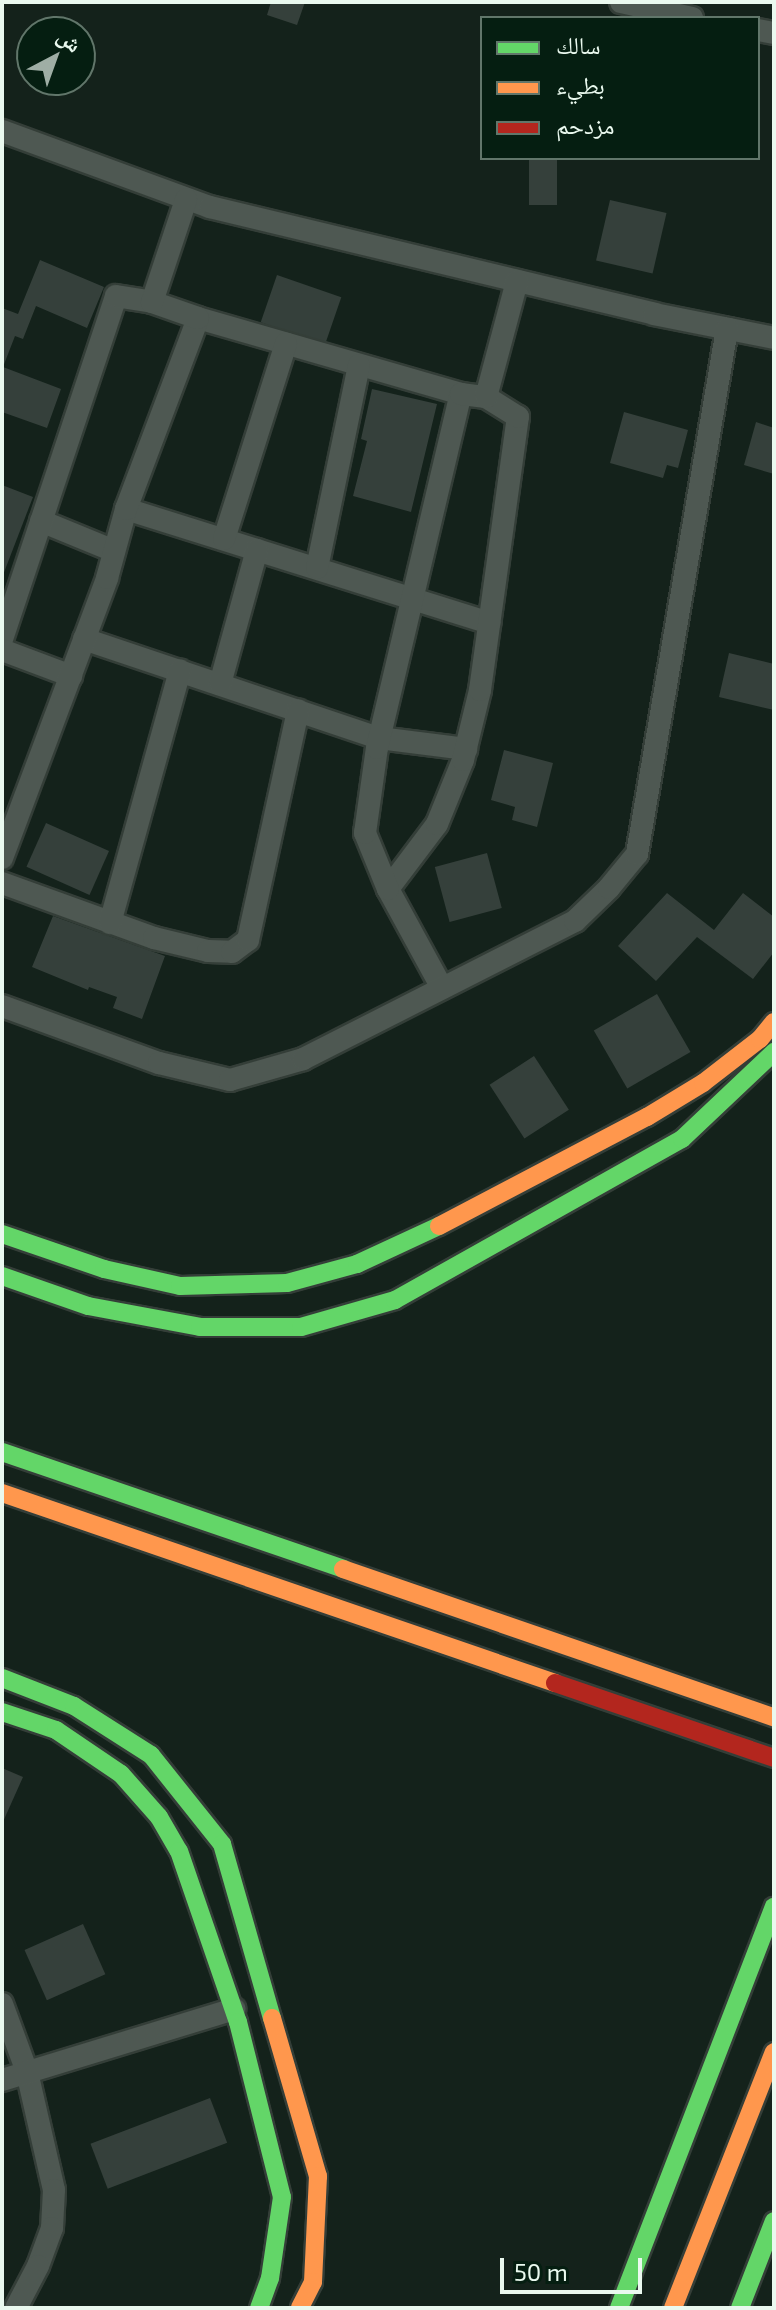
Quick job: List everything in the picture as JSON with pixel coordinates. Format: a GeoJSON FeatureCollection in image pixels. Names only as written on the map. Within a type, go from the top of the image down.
{"type":"FeatureCollection","features":[{"type":"Feature","properties":{"kind":"main road"},"geometry":{"type":"LineString","coordinates":[[2,1234],[104,1269],[180,1286],[287,1283],[357,1264],[410,1241],[647,1117],[703,1083],[760,1039],[774,1022]]}},
{"type":"Feature","properties":{"kind":"main road"},"geometry":{"type":"LineString","coordinates":[[2,1276],[88,1306],[200,1327],[301,1327],[395,1300],[682,1139],[774,1052]]}},
{"type":"Feature","properties":{"kind":"main road"},"geometry":{"type":"LineString","coordinates":[[2,1452],[774,1717]]}},
{"type":"Feature","properties":{"kind":"main road"},"geometry":{"type":"LineString","coordinates":[[2,1493],[774,1758]]}},
{"type":"Feature","properties":{"kind":"main road"},"geometry":{"type":"LineString","coordinates":[[2,1678],[74,1706],[151,1755],[222,1844],[318,2176],[313,2282],[300,2308]]}},
{"type":"Feature","properties":{"kind":"main road"},"geometry":{"type":"LineString","coordinates":[[2,1712],[56,1730],[121,1774],[159,1817],[179,1851],[234,2009],[282,2197],[270,2278],[259,2308]]}},
{"type":"Feature","properties":{"kind":"main road"},"geometry":{"type":"LineString","coordinates":[[619,2308],[774,1907]]}},
{"type":"Feature","properties":{"kind":"main road"},"geometry":{"type":"LineString","coordinates":[[673,2308],[774,2052]]}},
{"type":"Feature","properties":{"kind":"main road"},"geometry":{"type":"LineString","coordinates":[[740,2308],[774,2221]]}},
{"type":"Feature","properties":{"kind":"street"},"geometry":{"type":"LineString","coordinates":[[621,2],[683,16]]}},
{"type":"Feature","properties":{"kind":"street"},"geometry":{"type":"LineString","coordinates":[[2,131],[186,200],[517,281],[774,338]]}},
{"type":"Feature","properties":{"kind":"street"},"geometry":{"type":"LineString","coordinates":[[152,302],[186,200]]}},
{"type":"Feature","properties":{"kind":"street"},"geometry":{"type":"LineString","coordinates":[[486,397],[517,281]]}},
{"type":"Feature","properties":{"kind":"street"},"geometry":{"type":"LineString","coordinates":[[2,639],[12,575],[41,521],[116,296],[152,302],[359,365],[461,394],[486,397],[518,417],[480,690],[466,749],[437,824],[388,889]]}},
{"type":"Feature","properties":{"kind":"street"},"geometry":{"type":"LineString","coordinates":[[2,858],[71,676],[126,509],[198,318]]}},
{"type":"Feature","properties":{"kind":"street"},"geometry":{"type":"LineString","coordinates":[[2,1006],[159,1063],[230,1080],[303,1059],[575,921],[609,888],[637,854],[727,329]]}},
{"type":"Feature","properties":{"kind":"street"},"geometry":{"type":"LineString","coordinates":[[224,539],[286,344]]}},
{"type":"Feature","properties":{"kind":"street"},"geometry":{"type":"LineString","coordinates":[[317,568],[359,365]]}},
{"type":"Feature","properties":{"kind":"street"},"geometry":{"type":"LineString","coordinates":[[442,988],[388,889],[365,833],[379,738],[461,394]]}},
{"type":"Feature","properties":{"kind":"street"},"geometry":{"type":"LineString","coordinates":[[126,509],[490,623]]}},
{"type":"Feature","properties":{"kind":"street"},"geometry":{"type":"LineString","coordinates":[[41,521],[114,551]]}},
{"type":"Feature","properties":{"kind":"street"},"geometry":{"type":"LineString","coordinates":[[220,684],[257,550]]}},
{"type":"Feature","properties":{"kind":"street"},"geometry":{"type":"LineString","coordinates":[[84,639],[379,738],[466,749]]}},
{"type":"Feature","properties":{"kind":"street"},"geometry":{"type":"LineString","coordinates":[[2,650],[71,676]]}},
{"type":"Feature","properties":{"kind":"street"},"geometry":{"type":"LineString","coordinates":[[110,923],[180,671]]}},
{"type":"Feature","properties":{"kind":"street"},"geometry":{"type":"LineString","coordinates":[[2,883],[110,923],[208,951],[232,952],[248,940],[298,710]]}},
{"type":"Feature","properties":{"kind":"street"},"geometry":{"type":"LineString","coordinates":[[2,2004],[27,2072],[54,2190],[52,2228],[38,2266],[16,2308]]}},
{"type":"Feature","properties":{"kind":"street"},"geometry":{"type":"LineString","coordinates":[[2,2080],[234,2009]]}},
{"type":"Feature","properties":{"kind":"building"},"geometry":{"type":"Polygon","coordinates":[[[271,2],[305,2],[297,25],[267,15],[271,2]]]}},
{"type":"Feature","properties":{"kind":"building"},"geometry":{"type":"Polygon","coordinates":[[[529,160],[557,160],[557,205],[529,205],[529,160]]]}},
{"type":"Feature","properties":{"kind":"building"},"geometry":{"type":"Polygon","coordinates":[[[610,200],[667,213],[653,273],[596,260],[610,200]]]}},
{"type":"Feature","properties":{"kind":"building"},"geometry":{"type":"Polygon","coordinates":[[[40,260],[104,287],[87,328],[36,306],[23,339],[15,336],[3,367],[61,389],[47,428],[2,412],[2,308],[18,314],[40,260]]]}},
{"type":"Feature","properties":{"kind":"building"},"geometry":{"type":"Polygon","coordinates":[[[277,275],[341,297],[325,344],[261,322],[277,275]]]}},
{"type":"Feature","properties":{"kind":"building"},"geometry":{"type":"Polygon","coordinates":[[[372,389],[437,404],[411,512],[353,496],[367,441],[361,439],[372,389]]]}},
{"type":"Feature","properties":{"kind":"building"},"geometry":{"type":"Polygon","coordinates":[[[624,412],[688,430],[678,468],[667,465],[663,478],[610,463],[624,412]]]}},
{"type":"Feature","properties":{"kind":"building"},"geometry":{"type":"Polygon","coordinates":[[[756,422],[774,428],[774,474],[744,465],[756,422]]]}},
{"type":"Feature","properties":{"kind":"building"},"geometry":{"type":"Polygon","coordinates":[[[2,485],[33,497],[3,575],[2,575],[2,485]]]}},
{"type":"Feature","properties":{"kind":"building"},"geometry":{"type":"Polygon","coordinates":[[[729,653],[774,664],[774,710],[719,697],[729,653]]]}},
{"type":"Feature","properties":{"kind":"building"},"geometry":{"type":"Polygon","coordinates":[[[504,750],[553,763],[537,827],[512,820],[515,807],[491,800],[504,750]]]}},
{"type":"Feature","properties":{"kind":"building"},"geometry":{"type":"Polygon","coordinates":[[[46,823],[109,851],[90,895],[26,867],[46,823]]]}},
{"type":"Feature","properties":{"kind":"building"},"geometry":{"type":"Polygon","coordinates":[[[487,853],[502,908],[450,922],[435,867],[487,853]]]}},
{"type":"Feature","properties":{"kind":"building"},"geometry":{"type":"Polygon","coordinates":[[[667,893],[714,930],[743,893],[774,917],[774,952],[753,979],[697,937],[656,981],[618,946],[667,893]]]}},
{"type":"Feature","properties":{"kind":"building"},"geometry":{"type":"Polygon","coordinates":[[[53,916],[165,956],[142,1019],[113,1008],[117,997],[89,987],[88,990],[32,967],[53,916]]]}},
{"type":"Feature","properties":{"kind":"building"},"geometry":{"type":"Polygon","coordinates":[[[657,994],[690,1052],[627,1089],[594,1030],[657,994]]]}},
{"type":"Feature","properties":{"kind":"building"},"geometry":{"type":"Polygon","coordinates":[[[534,1056],[569,1110],[524,1139],[490,1085],[534,1056]]]}},
{"type":"Feature","properties":{"kind":"building"},"geometry":{"type":"Polygon","coordinates":[[[2,1768],[23,1777],[2,1824],[2,1768]]]}},
{"type":"Feature","properties":{"kind":"building"},"geometry":{"type":"Polygon","coordinates":[[[83,1924],[105,1974],[47,2000],[25,1950],[83,1924]]]}},
{"type":"Feature","properties":{"kind":"building"},"geometry":{"type":"Polygon","coordinates":[[[210,2098],[227,2143],[108,2189],[91,2144],[210,2098]]]}},
{"type":"Feature","properties":{"kind":"traffic: fast"},"geometry":{"type":"LineString","coordinates":[[2,1276],[88,1306],[200,1327],[301,1327],[395,1300],[682,1139],[774,1052]]}},
{"type":"Feature","properties":{"kind":"traffic: fast"},"geometry":{"type":"LineString","coordinates":[[2,1234],[104,1269],[180,1286],[287,1283],[357,1264],[439,1226]]}},
{"type":"Feature","properties":{"kind":"traffic: fast"},"geometry":{"type":"LineString","coordinates":[[2,1452],[343,1569]]}},
{"type":"Feature","properties":{"kind":"traffic: fast"},"geometry":{"type":"LineString","coordinates":[[2,1678],[74,1706],[151,1755],[222,1844],[272,2018]]}},
{"type":"Feature","properties":{"kind":"traffic: fast"},"geometry":{"type":"LineString","coordinates":[[2,1712],[56,1730],[121,1774],[159,1817],[179,1851],[238,2022],[282,2197],[270,2278],[259,2308]]}},
{"type":"Feature","properties":{"kind":"traffic: fast"},"geometry":{"type":"LineString","coordinates":[[619,2308],[774,1907]]}},
{"type":"Feature","properties":{"kind":"traffic: fast"},"geometry":{"type":"LineString","coordinates":[[740,2308],[774,2221]]}},
{"type":"Feature","properties":{"kind":"traffic: slow"},"geometry":{"type":"LineString","coordinates":[[439,1226],[647,1117],[703,1083],[760,1039],[774,1022]]}},
{"type":"Feature","properties":{"kind":"traffic: slow"},"geometry":{"type":"LineString","coordinates":[[2,1493],[555,1683]]}},
{"type":"Feature","properties":{"kind":"traffic: slow"},"geometry":{"type":"LineString","coordinates":[[343,1569],[774,1717]]}},
{"type":"Feature","properties":{"kind":"traffic: slow"},"geometry":{"type":"LineString","coordinates":[[272,2018],[318,2176],[313,2282],[300,2308]]}},
{"type":"Feature","properties":{"kind":"traffic: slow"},"geometry":{"type":"LineString","coordinates":[[673,2308],[774,2052]]}},
{"type":"Feature","properties":{"kind":"traffic: jam"},"geometry":{"type":"LineString","coordinates":[[555,1683],[774,1758]]}}]}
